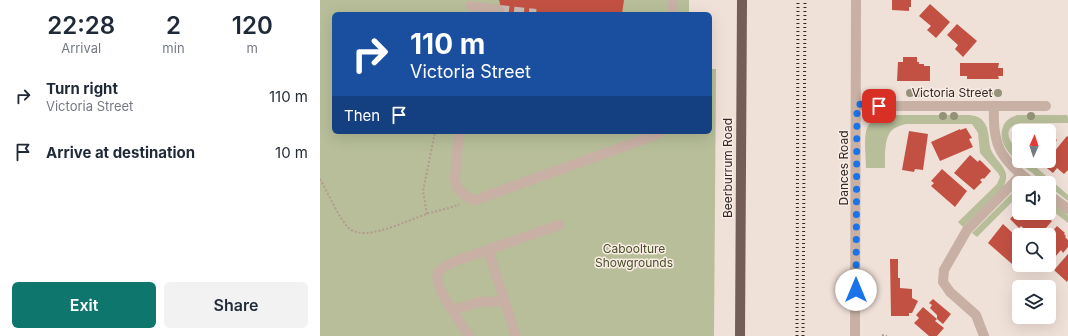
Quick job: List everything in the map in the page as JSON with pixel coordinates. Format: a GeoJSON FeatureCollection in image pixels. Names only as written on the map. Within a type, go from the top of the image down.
{"type":"FeatureCollection","features":[{"type":"Feature","properties":{"kind":"main road","name":"Beerburrum Road"},"geometry":{"type":"LineString","coordinates":[[740,336],[742,0]]}},
{"type":"Feature","properties":{"kind":"street"},"geometry":{"type":"LineString","coordinates":[[673,0],[673,12]]}},
{"type":"Feature","properties":{"kind":"street","name":"Dances Road"},"geometry":{"type":"LineString","coordinates":[[855,336],[857,104],[856,0]]}},
{"type":"Feature","properties":{"kind":"street"},"geometry":{"type":"LineString","coordinates":[[470,7],[500,10]]}},
{"type":"Feature","properties":{"kind":"street","name":"Victoria Street"},"geometry":{"type":"LineString","coordinates":[[857,104],[994,107],[1046,106]]}},
{"type":"Feature","properties":{"kind":"street"},"geometry":{"type":"LineString","coordinates":[[984,336],[976,315],[950,292],[942,282],[944,270],[967,230],[1021,175],[1003,156],[996,143],[993,130],[994,107]]}},
{"type":"Feature","properties":{"kind":"street"},"geometry":{"type":"LineString","coordinates":[[458,134],[455,186],[466,198],[475,200],[656,134]]}},
{"type":"Feature","properties":{"kind":"street"},"geometry":{"type":"LineString","coordinates":[[1056,200],[1068,209]]}},
{"type":"Feature","properties":{"kind":"street"},"geometry":{"type":"LineString","coordinates":[[469,336],[440,290],[437,280],[438,273],[443,267],[453,262],[559,225]]}},
{"type":"Feature","properties":{"kind":"street"},"geometry":{"type":"LineString","coordinates":[[488,250],[516,336]]}},
{"type":"Feature","properties":{"kind":"street"},"geometry":{"type":"LineString","coordinates":[[453,310],[479,302],[504,301]]}},
{"type":"Feature","properties":{"kind":"path"},"geometry":{"type":"LineString","coordinates":[[427,214],[423,191],[435,134]]}},
{"type":"Feature","properties":{"kind":"path"},"geometry":{"type":"LineString","coordinates":[[320,179],[344,222],[352,230],[362,233],[393,227],[427,214],[458,205],[463,195]]}},
{"type":"Feature","properties":{"kind":"path"},"geometry":{"type":"LineString","coordinates":[[882,335],[886,336]]}},
{"type":"Feature","properties":{"kind":"green space","name":"Caboolture Showgrounds"},"geometry":{"type":"Polygon","coordinates":[[[320,0],[689,0],[689,12],[332,12],[332,134],[712,134],[712,69],[716,69],[714,336],[320,336],[320,0]]]}},
{"type":"Feature","properties":{"kind":"green space"},"geometry":{"type":"Polygon","coordinates":[[[884,115],[977,116],[987,127],[991,150],[1005,171],[1006,181],[1002,188],[963,227],[958,222],[997,184],[1000,177],[980,153],[978,133],[972,124],[906,124],[898,126],[891,131],[887,139],[885,149],[885,168],[866,168],[866,130],[871,122],[884,115]]]}},
{"type":"Feature","properties":{"kind":"green space"},"geometry":{"type":"Polygon","coordinates":[[[1017,115],[1067,115],[1068,123],[1012,124],[1009,136],[1012,144],[1012,156],[1003,142],[1002,130],[1007,120],[1017,115]]]}},
{"type":"Feature","properties":{"kind":"green space"},"geometry":{"type":"Polygon","coordinates":[[[1025,168],[1037,168],[1046,176],[1036,176],[1025,168]]]}},
{"type":"Feature","properties":{"kind":"green space"},"geometry":{"type":"Polygon","coordinates":[[[1056,185],[1068,195],[1068,201],[1056,192],[1056,185]]]}},
{"type":"Feature","properties":{"kind":"green space"},"geometry":{"type":"Polygon","coordinates":[[[1012,193],[1012,202],[977,237],[972,233],[1012,193]]]}},
{"type":"Feature","properties":{"kind":"green space"},"geometry":{"type":"Polygon","coordinates":[[[1056,206],[1068,215],[1068,223],[1056,214],[1056,206]]]}},
{"type":"Feature","properties":{"kind":"building"},"geometry":{"type":"Polygon","coordinates":[[[499,0],[624,0],[622,12],[499,12],[499,0]]]}},
{"type":"Feature","properties":{"kind":"building"},"geometry":{"type":"Polygon","coordinates":[[[892,0],[911,0],[911,7],[909,7],[909,11],[892,10],[892,0]]]}},
{"type":"Feature","properties":{"kind":"building"},"geometry":{"type":"Polygon","coordinates":[[[930,4],[950,22],[936,38],[927,30],[931,26],[919,16],[930,4]]]}},
{"type":"Feature","properties":{"kind":"building"},"geometry":{"type":"Polygon","coordinates":[[[957,24],[977,41],[963,57],[955,49],[958,45],[947,35],[957,24]]]}},
{"type":"Feature","properties":{"kind":"building"},"geometry":{"type":"Polygon","coordinates":[[[903,57],[917,57],[917,62],[919,62],[919,64],[930,66],[930,81],[897,81],[898,62],[903,62],[903,57]]]}},
{"type":"Feature","properties":{"kind":"building"},"geometry":{"type":"Polygon","coordinates":[[[960,63],[999,63],[998,68],[1003,68],[1003,76],[998,76],[999,79],[967,79],[967,76],[960,76],[960,63]]]}},
{"type":"Feature","properties":{"kind":"building"},"geometry":{"type":"Polygon","coordinates":[[[966,128],[972,138],[969,139],[973,147],[940,161],[931,142],[960,129],[966,128]]]}},
{"type":"Feature","properties":{"kind":"building"},"geometry":{"type":"Polygon","coordinates":[[[909,131],[928,134],[923,170],[915,169],[914,172],[902,170],[909,131]]]}},
{"type":"Feature","properties":{"kind":"building"},"geometry":{"type":"Polygon","coordinates":[[[1067,136],[1068,170],[1064,174],[1057,168],[1053,173],[1047,168],[1056,168],[1056,149],[1067,136]]]}},
{"type":"Feature","properties":{"kind":"building"},"geometry":{"type":"Polygon","coordinates":[[[970,155],[978,162],[979,160],[981,161],[991,171],[984,179],[983,178],[980,180],[982,182],[974,190],[954,173],[970,155]]]}},
{"type":"Feature","properties":{"kind":"building"},"geometry":{"type":"Polygon","coordinates":[[[942,169],[967,191],[955,207],[931,186],[934,183],[931,181],[942,169]]]}},
{"type":"Feature","properties":{"kind":"building"},"geometry":{"type":"Polygon","coordinates":[[[1012,217],[1012,220],[1052,221],[1046,228],[1023,228],[1021,226],[1019,228],[1010,219],[1012,217]]]}},
{"type":"Feature","properties":{"kind":"building"},"geometry":{"type":"Polygon","coordinates":[[[1003,224],[1012,232],[1012,264],[988,243],[1003,224]]]}},
{"type":"Feature","properties":{"kind":"building"},"geometry":{"type":"Polygon","coordinates":[[[1057,226],[1065,233],[1065,237],[1068,240],[1068,247],[1063,253],[1061,250],[1056,256],[1056,228],[1057,226]]]}},
{"type":"Feature","properties":{"kind":"building"},"geometry":{"type":"Polygon","coordinates":[[[1068,254],[1067,282],[1056,272],[1056,268],[1068,254]]]}},
{"type":"Feature","properties":{"kind":"building"},"geometry":{"type":"Polygon","coordinates":[[[890,259],[898,259],[898,278],[900,278],[900,288],[912,289],[912,298],[918,301],[912,313],[909,313],[909,316],[891,316],[890,259]]]}},
{"type":"Feature","properties":{"kind":"building"},"geometry":{"type":"Polygon","coordinates":[[[933,299],[951,314],[943,324],[937,319],[937,315],[930,308],[932,305],[929,303],[933,299]]]}},
{"type":"Feature","properties":{"kind":"building"},"geometry":{"type":"Polygon","coordinates":[[[923,307],[937,319],[935,321],[944,328],[937,336],[929,336],[914,323],[919,318],[916,315],[923,307]]]}},
{"type":"Feature","properties":{"kind":"tunnel"},"geometry":{"type":"LineString","coordinates":[[499,10],[518,12]]}},
{"type":"Feature","properties":{"kind":"railway"},"geometry":{"type":"LineString","coordinates":[[797,336],[798,0]]}},
{"type":"Feature","properties":{"kind":"railway"},"geometry":{"type":"LineString","coordinates":[[803,336],[805,0]]}},
{"type":"Feature","properties":{"kind":"route"},"geometry":{"type":"LineString","coordinates":[[856,290],[857,104],[879,106]]}}]}
